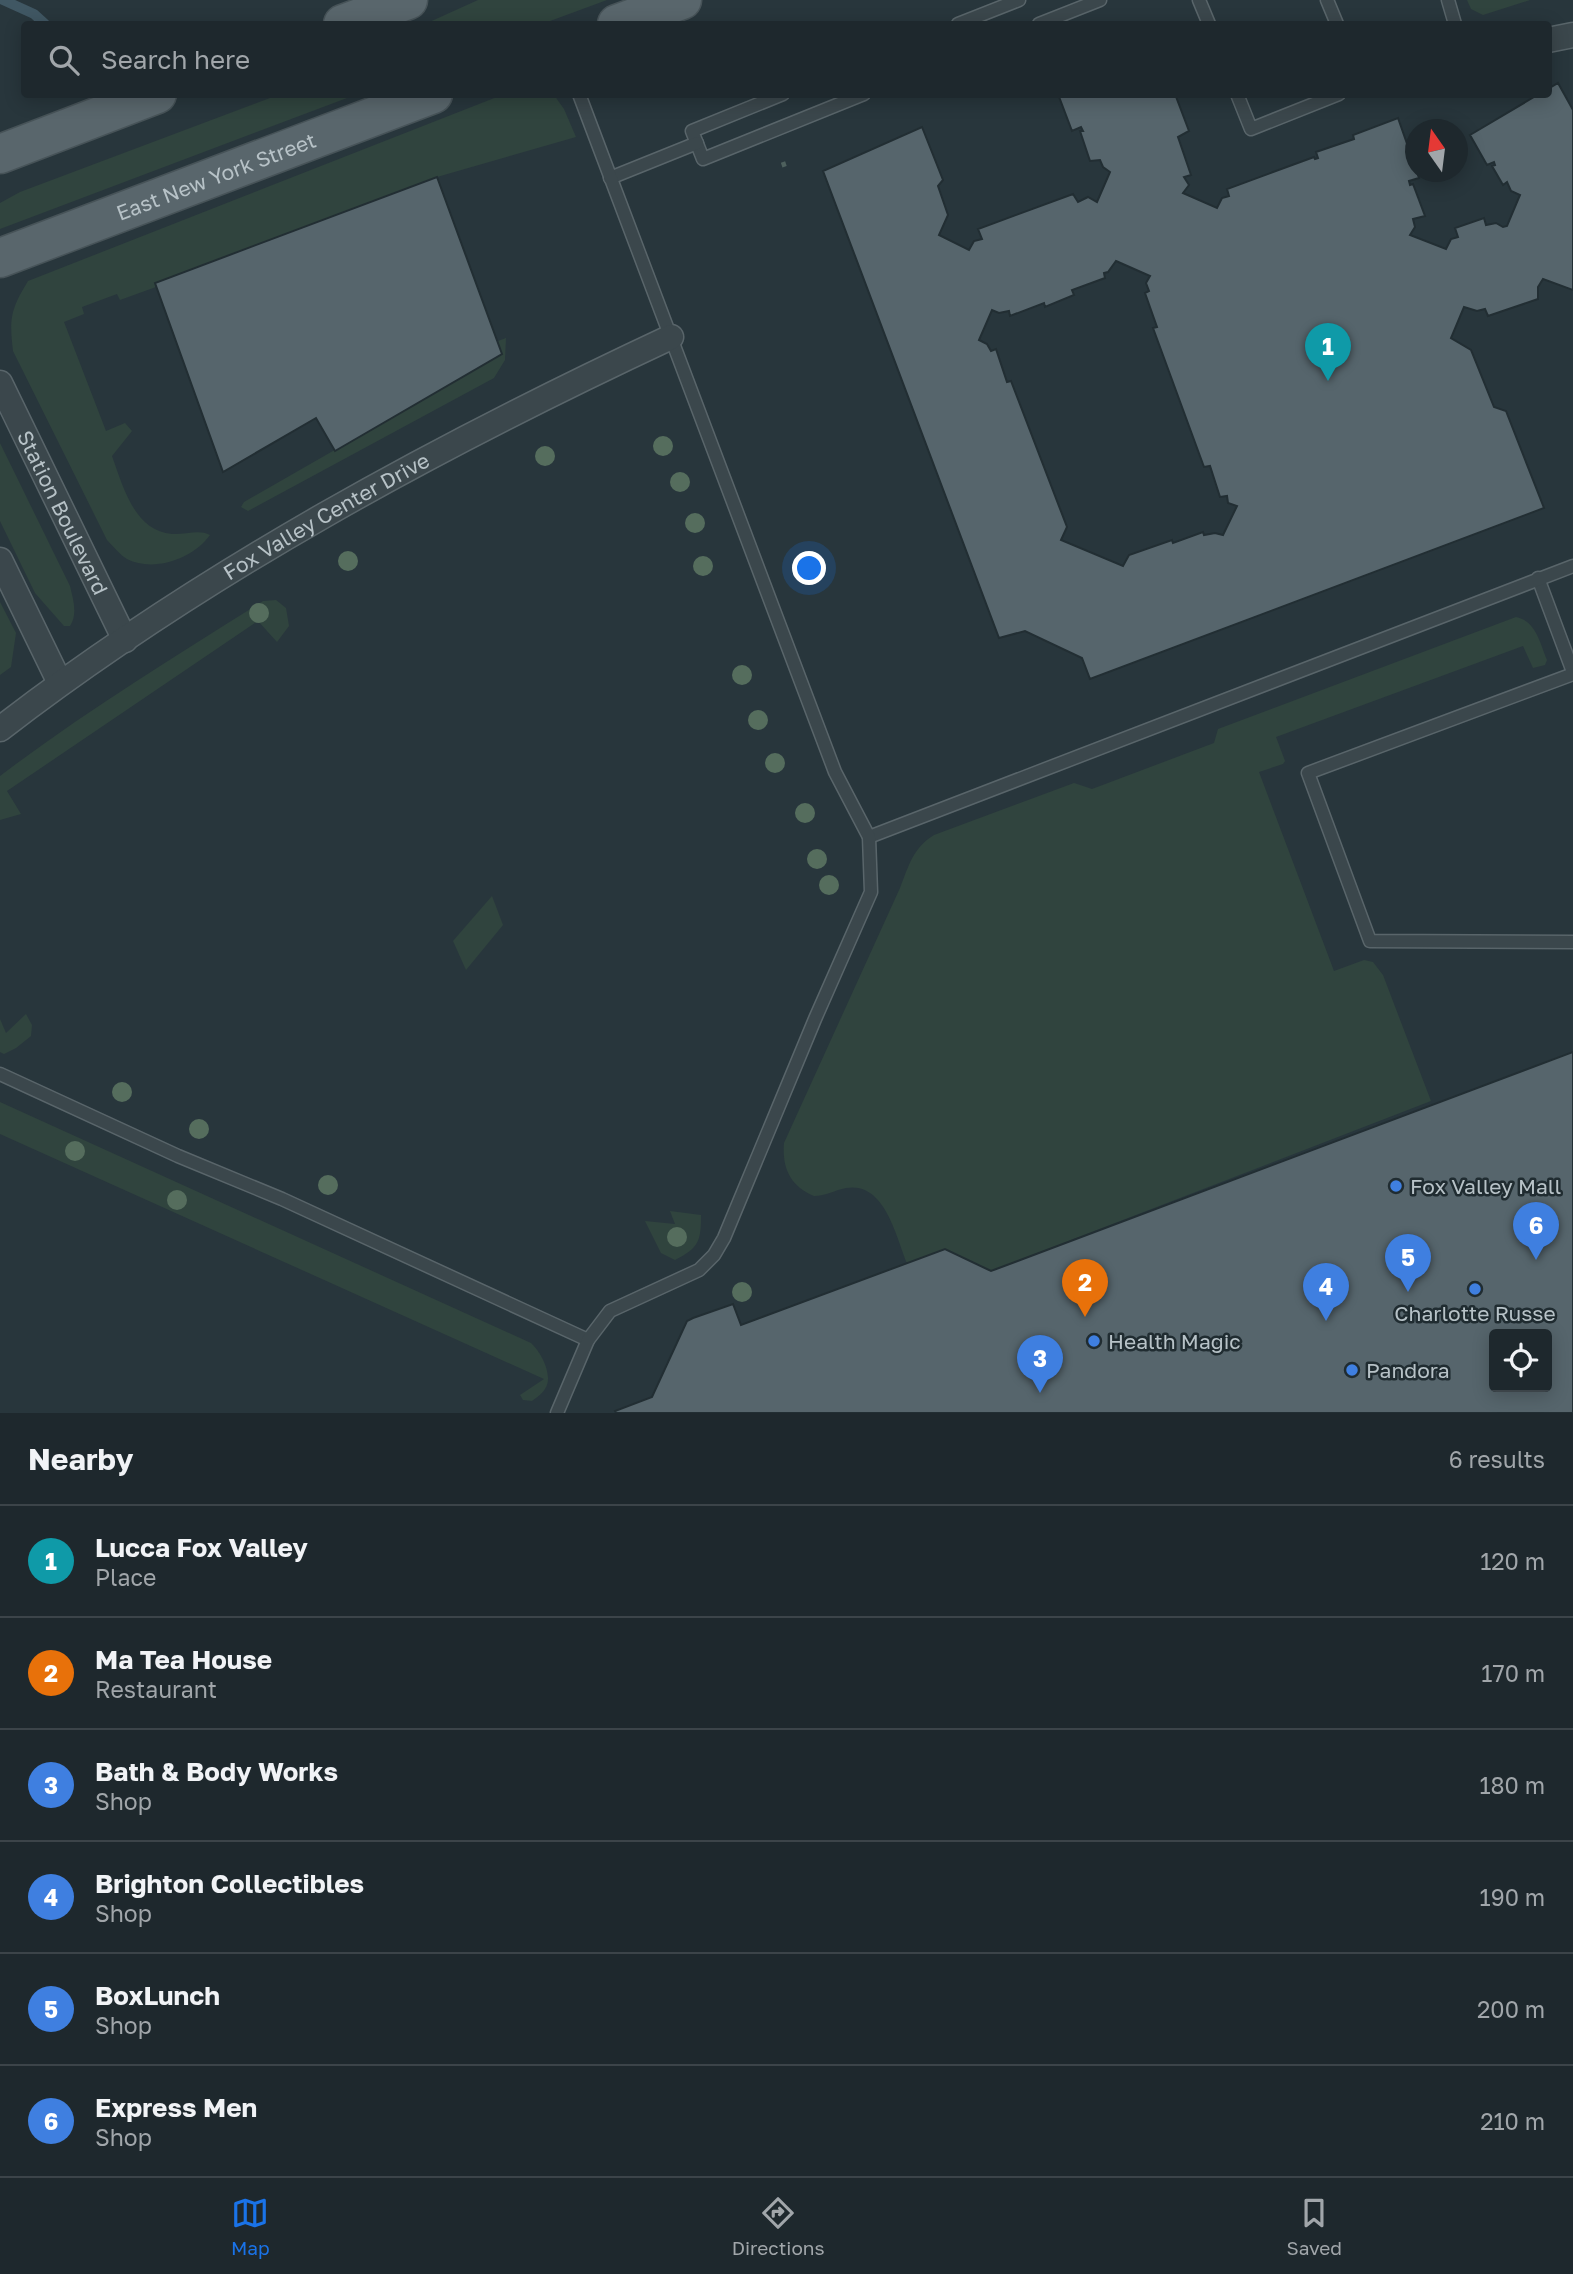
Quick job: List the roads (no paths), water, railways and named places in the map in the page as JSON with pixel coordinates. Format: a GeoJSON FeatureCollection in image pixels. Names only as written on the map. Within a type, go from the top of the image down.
{"type":"FeatureCollection","features":[{"type":"Feature","properties":{"kind":"main road"},"geometry":{"type":"LineString","coordinates":[[351,21],[408,0]]}},
{"type":"Feature","properties":{"kind":"main road"},"geometry":{"type":"LineString","coordinates":[[625,21],[682,0]]}},
{"type":"Feature","properties":{"kind":"main road"},"geometry":{"type":"LineString","coordinates":[[0,154],[147,98]]}},
{"type":"Feature","properties":{"kind":"main road","name":"East New York Street"},"geometry":{"type":"LineString","coordinates":[[0,258],[422,98]]}},
{"type":"Feature","properties":{"kind":"street"},"geometry":{"type":"LineString","coordinates":[[1552,39],[1573,35]]}},
{"type":"Feature","properties":{"kind":"street","name":"Fox Valley Center Drive"},"geometry":{"type":"LineString","coordinates":[[0,729],[60,683],[252,559],[427,458],[561,389],[671,337]]}},
{"type":"Feature","properties":{"kind":"street","name":"Station Boulevard"},"geometry":{"type":"LineString","coordinates":[[0,383],[125,640]]}},
{"type":"Feature","properties":{"kind":"street"},"geometry":{"type":"LineString","coordinates":[[0,561],[60,683]]}},
{"type":"Feature","properties":{"kind":"lane"},"geometry":{"type":"LineString","coordinates":[[966,21],[1019,0]]}},
{"type":"Feature","properties":{"kind":"lane"},"geometry":{"type":"LineString","coordinates":[[1047,21],[1100,0]]}},
{"type":"Feature","properties":{"kind":"lane"},"geometry":{"type":"LineString","coordinates":[[1199,0],[1208,21]]}},
{"type":"Feature","properties":{"kind":"lane"},"geometry":{"type":"LineString","coordinates":[[1327,0],[1336,21]]}},
{"type":"Feature","properties":{"kind":"lane"},"geometry":{"type":"LineString","coordinates":[[1448,0],[1454,21]]}},
{"type":"Feature","properties":{"kind":"lane"},"geometry":{"type":"LineString","coordinates":[[557,1413],[588,1340],[610,1311],[699,1270],[714,1255],[724,1238],[871,892],[869,836],[835,772],[580,98]]}},
{"type":"Feature","properties":{"kind":"lane"},"geometry":{"type":"LineString","coordinates":[[773,98],[692,131],[703,159],[854,98]]}},
{"type":"Feature","properties":{"kind":"lane"},"geometry":{"type":"LineString","coordinates":[[1239,98],[1251,129],[1329,98]]}},
{"type":"Feature","properties":{"kind":"lane"},"geometry":{"type":"LineString","coordinates":[[610,178],[697,143]]}},
{"type":"Feature","properties":{"kind":"lane"},"geometry":{"type":"LineString","coordinates":[[869,836],[1573,566]]}},
{"type":"Feature","properties":{"kind":"lane"},"geometry":{"type":"LineString","coordinates":[[1538,578],[1573,673],[1308,773],[1370,941],[1573,942]]}},
{"type":"Feature","properties":{"kind":"lane"},"geometry":{"type":"LineString","coordinates":[[0,1074],[178,1156],[282,1199],[588,1340]]}},
{"type":"Feature","properties":{"kind":"waterway"},"geometry":{"type":"LineString","coordinates":[[3,0],[34,14],[42,21]]}},
{"type":"Feature","properties":{"kind":"place","name":"Lucca Fox Valley"},"geometry":{"type":"Point","coordinates":[1328,381]}},
{"type":"Feature","properties":{"kind":"place","name":"Fox Valley Mall"},"geometry":{"type":"Point","coordinates":[1396,1186]}},
{"type":"Feature","properties":{"kind":"place","name":"Express Men"},"geometry":{"type":"Point","coordinates":[1536,1260]}},
{"type":"Feature","properties":{"kind":"place","name":"Charlotte Russe"},"geometry":{"type":"Point","coordinates":[1475,1289]}},
{"type":"Feature","properties":{"kind":"place","name":"BoxLunch"},"geometry":{"type":"Point","coordinates":[1408,1292]}},
{"type":"Feature","properties":{"kind":"place","name":"Ma Tea House"},"geometry":{"type":"Point","coordinates":[1085,1317]}},
{"type":"Feature","properties":{"kind":"place","name":"Brighton Collectibles"},"geometry":{"type":"Point","coordinates":[1326,1321]}},
{"type":"Feature","properties":{"kind":"place","name":"Health Magic"},"geometry":{"type":"Point","coordinates":[1094,1341]}},
{"type":"Feature","properties":{"kind":"place","name":"Pandora"},"geometry":{"type":"Point","coordinates":[1352,1370]}},
{"type":"Feature","properties":{"kind":"place","name":"Bath & Body Works"},"geometry":{"type":"Point","coordinates":[1040,1393]}}]}
